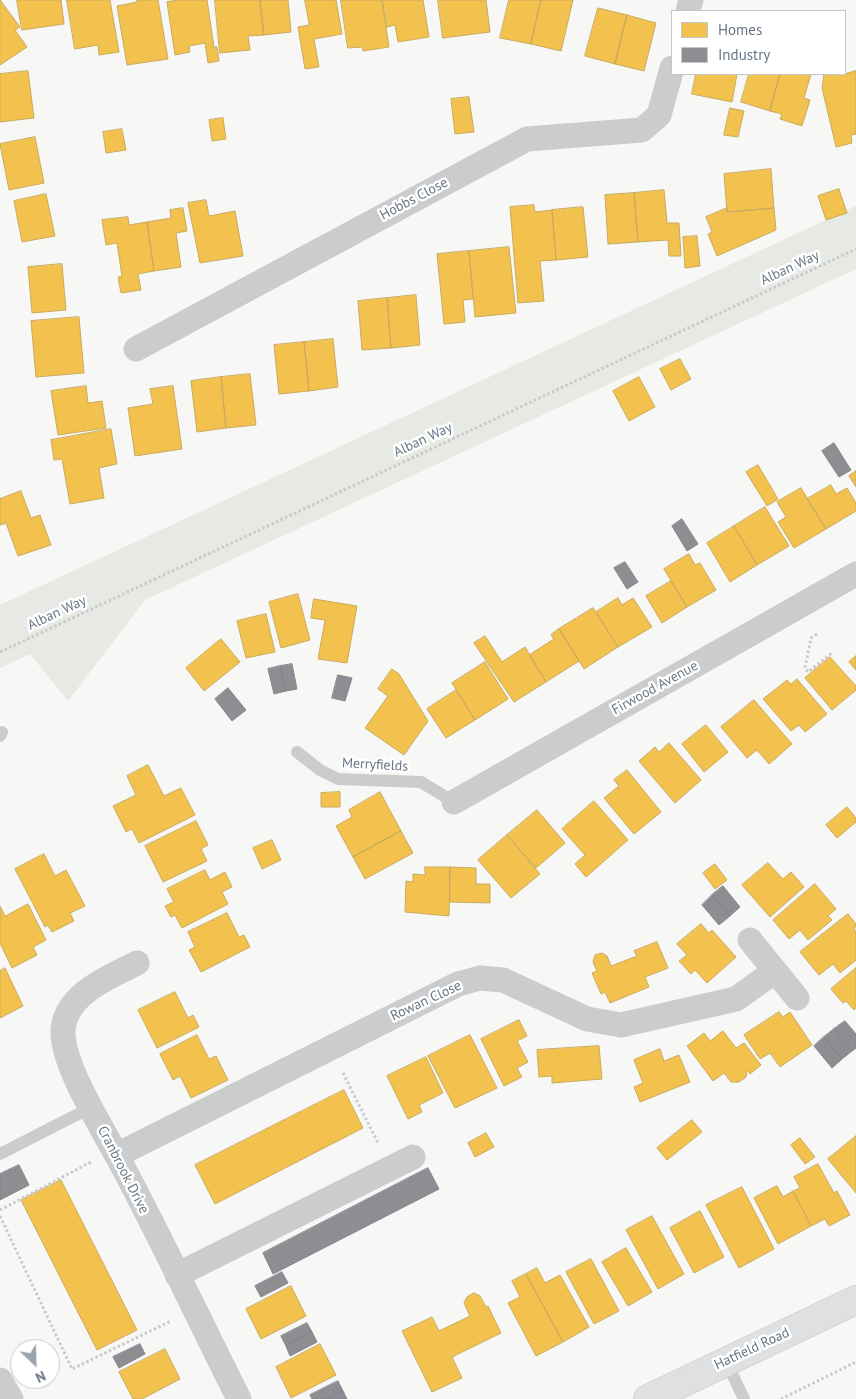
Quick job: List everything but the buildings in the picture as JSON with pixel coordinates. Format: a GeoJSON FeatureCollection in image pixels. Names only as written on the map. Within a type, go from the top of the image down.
{"type":"FeatureCollection","features":[{"type":"Feature","properties":{"kind":"main road","name":"Hatfield Road"},"geometry":{"type":"LineString","coordinates":[[648,1399],[856,1300]]}},
{"type":"Feature","properties":{"kind":"street","name":"Hobbs Close"},"geometry":{"type":"LineString","coordinates":[[136,349],[527,139],[642,130],[660,115],[671,72]]}},
{"type":"Feature","properties":{"kind":"street","name":"Firwood Avenue"},"geometry":{"type":"LineString","coordinates":[[454,802],[856,574]]}},
{"type":"Feature","properties":{"kind":"street"},"geometry":{"type":"LineString","coordinates":[[750,940],[797,998]]}},
{"type":"Feature","properties":{"kind":"street","name":"Cranbrook Drive"},"geometry":{"type":"LineString","coordinates":[[137,964],[86,990],[70,1010],[63,1030],[67,1053],[90,1108],[115,1153],[239,1399]]}},
{"type":"Feature","properties":{"kind":"street","name":"Rowan Close"},"geometry":{"type":"LineString","coordinates":[[115,1153],[458,984],[480,978],[503,980],[586,1019],[621,1025],[736,999],[775,971]]}},
{"type":"Feature","properties":{"kind":"street"},"geometry":{"type":"LineString","coordinates":[[177,1275],[413,1157]]}},
{"type":"Feature","properties":{"kind":"street"},"geometry":{"type":"LineString","coordinates":[[0,1380],[11,1399]]}},
{"type":"Feature","properties":{"kind":"lane","name":"Merryfields"},"geometry":{"type":"LineString","coordinates":[[297,752],[320,770],[338,779],[421,782],[454,802]]}},
{"type":"Feature","properties":{"kind":"lane"},"geometry":{"type":"LineString","coordinates":[[0,1154],[90,1108]]}},
{"type":"Feature","properties":{"kind":"lane"},"geometry":{"type":"LineString","coordinates":[[726,1361],[744,1399]]}},
{"type":"Feature","properties":{"kind":"path","name":"Alban Way"},"geometry":{"type":"LineString","coordinates":[[0,652],[856,249]]}},
{"type":"Feature","properties":{"kind":"path"},"geometry":{"type":"LineString","coordinates":[[817,634],[811,638],[805,668],[808,672],[833,652]]}},
{"type":"Feature","properties":{"kind":"path"},"geometry":{"type":"LineString","coordinates":[[331,1048],[390,1168]]}},
{"type":"Feature","properties":{"kind":"path"},"geometry":{"type":"LineString","coordinates":[[0,1210],[115,1153]]}},
{"type":"Feature","properties":{"kind":"path"},"geometry":{"type":"LineString","coordinates":[[0,1216],[72,1369],[194,1310]]}},
{"type":"Feature","properties":{"kind":"path"},"geometry":{"type":"LineString","coordinates":[[781,1399],[856,1362]]}},
{"type":"Feature","properties":{"kind":"shaded area"},"geometry":{"type":"Polygon","coordinates":[[[856,206],[856,269],[145,600],[68,701],[30,654],[0,668],[0,605],[856,206]]]}}]}
